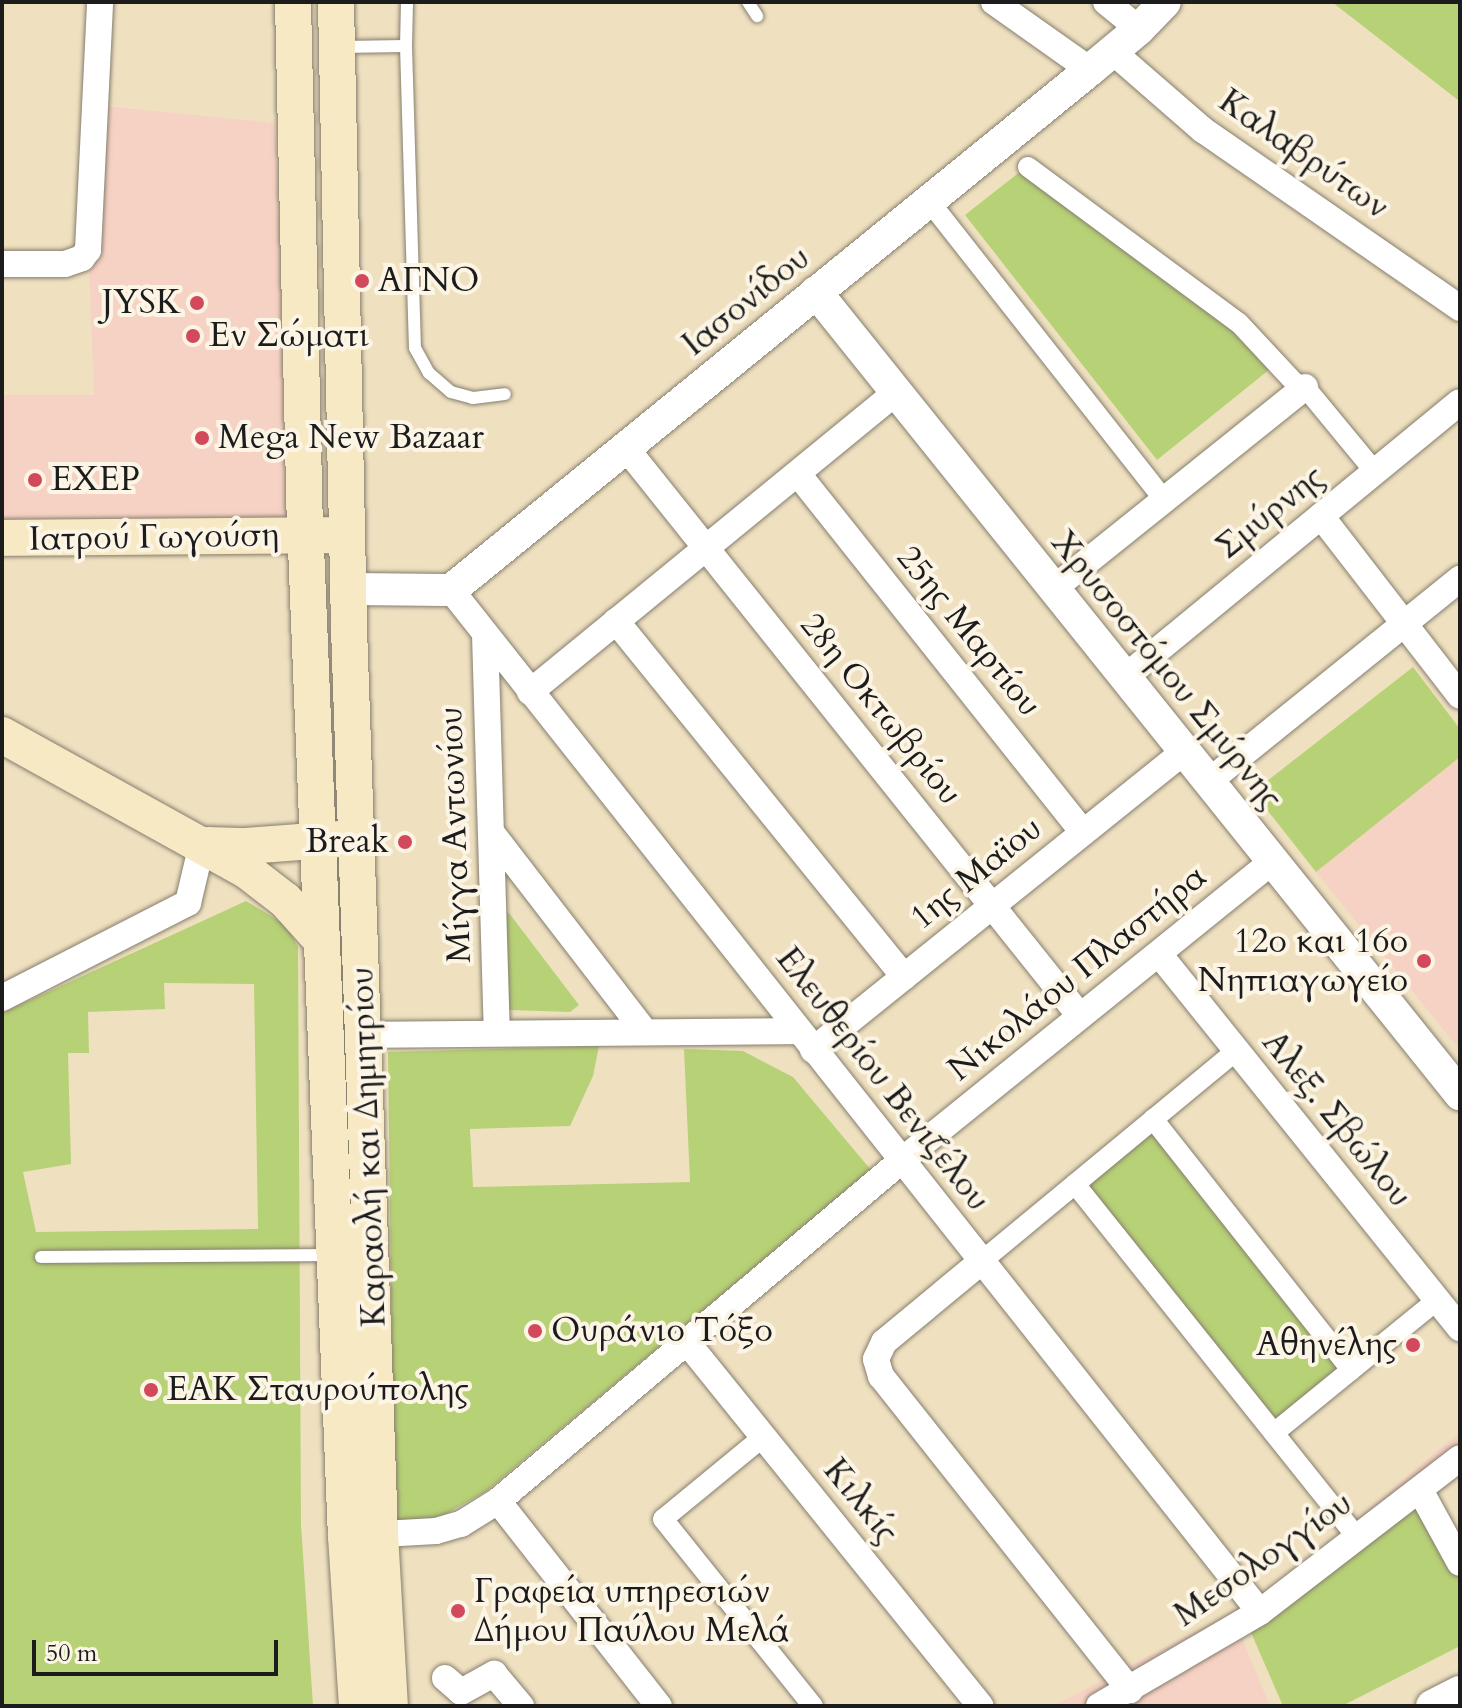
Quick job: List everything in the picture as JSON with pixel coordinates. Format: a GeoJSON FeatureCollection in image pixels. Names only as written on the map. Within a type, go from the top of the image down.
{"type":"FeatureCollection","features":[{"type":"Feature","properties":{"kind":"main road"},"geometry":{"type":"LineString","coordinates":[[293,2],[317,840]]}},
{"type":"Feature","properties":{"kind":"main road"},"geometry":{"type":"LineString","coordinates":[[336,2],[348,535]]}},
{"type":"Feature","properties":{"kind":"main road","name":"Ιατρού Γωγούση"},"geometry":{"type":"LineString","coordinates":[[2,538],[348,535]]}},
{"type":"Feature","properties":{"kind":"main road","name":"Καραολή και Δημητρίου"},"geometry":{"type":"LineString","coordinates":[[348,535],[363,1035],[363,1535],[357,1706]]}},
{"type":"Feature","properties":{"kind":"main road"},"geometry":{"type":"LineString","coordinates":[[2,735],[202,844],[266,884],[299,913],[322,941]]}},
{"type":"Feature","properties":{"kind":"main road"},"geometry":{"type":"LineString","coordinates":[[202,844],[246,846],[357,838]]}},
{"type":"Feature","properties":{"kind":"main road","name":"Καραολή και Δημητρίου"},"geometry":{"type":"LineString","coordinates":[[317,840],[334,1255],[363,1535],[390,1706]]}},
{"type":"Feature","properties":{"kind":"street"},"geometry":{"type":"LineString","coordinates":[[2,264],[59,264],[82,258],[88,246],[100,2]]}},
{"type":"Feature","properties":{"kind":"street","name":"Καλαβρύτων"},"geometry":{"type":"LineString","coordinates":[[994,2],[1101,61],[1460,308]]}},
{"type":"Feature","properties":{"kind":"street"},"geometry":{"type":"LineString","coordinates":[[1106,2],[1139,29]]}},
{"type":"Feature","properties":{"kind":"street","name":"Ιασονίδου"},"geometry":{"type":"LineString","coordinates":[[451,590],[1101,61],[1165,2]]}},
{"type":"Feature","properties":{"kind":"street"},"geometry":{"type":"LineString","coordinates":[[1028,167],[1239,323],[1295,383],[1305,387],[1375,472]]}},
{"type":"Feature","properties":{"kind":"street"},"geometry":{"type":"LineString","coordinates":[[929,201],[1164,500]]}},
{"type":"Feature","properties":{"kind":"street","name":"Χρυσοστόμου Σμύρνης"},"geometry":{"type":"LineString","coordinates":[[816,292],[1460,1094]]}},
{"type":"Feature","properties":{"kind":"street"},"geometry":{"type":"LineString","coordinates":[[1053,589],[1305,387]]}},
{"type":"Feature","properties":{"kind":"street"},"geometry":{"type":"LineString","coordinates":[[530,692],[897,392]]}},
{"type":"Feature","properties":{"kind":"street","name":"Σμύρνης"},"geometry":{"type":"LineString","coordinates":[[1125,677],[1460,402]]}},
{"type":"Feature","properties":{"kind":"street","name":"28η Οκτωβρίου"},"geometry":{"type":"LineString","coordinates":[[626,448],[1080,1016]]}},
{"type":"Feature","properties":{"kind":"street","name":"25ης Μαρτίου"},"geometry":{"type":"LineString","coordinates":[[798,474],[1083,832]]}},
{"type":"Feature","properties":{"kind":"street"},"geometry":{"type":"LineString","coordinates":[[1321,516],[1460,696]]}},
{"type":"Feature","properties":{"kind":"street"},"geometry":{"type":"LineString","coordinates":[[1208,782],[1460,579]]}},
{"type":"Feature","properties":{"kind":"street"},"geometry":{"type":"LineString","coordinates":[[348,589],[451,590]]}},
{"type":"Feature","properties":{"kind":"street","name":"Ελευθερίου Βενιζέλου"},"geometry":{"type":"LineString","coordinates":[[451,590],[1260,1612]]}},
{"type":"Feature","properties":{"kind":"street"},"geometry":{"type":"LineString","coordinates":[[616,621],[904,977]]}},
{"type":"Feature","properties":{"kind":"street","name":"Μίγγα Αντωνίου"},"geometry":{"type":"LineString","coordinates":[[485,634],[497,1033]]}},
{"type":"Feature","properties":{"kind":"street","name":"1ης Μαϊου"},"geometry":{"type":"LineString","coordinates":[[806,1040],[904,977],[1183,752]]}},
{"type":"Feature","properties":{"kind":"street"},"geometry":{"type":"LineString","coordinates":[[491,832],[645,1032]]}},
{"type":"Feature","properties":{"kind":"street"},"geometry":{"type":"LineString","coordinates":[[2,998],[188,903],[202,844]]}},
{"type":"Feature","properties":{"kind":"street","name":"Νικολάου Πλαστήρα"},"geometry":{"type":"LineString","coordinates":[[363,1535],[436,1531],[461,1524],[498,1501],[901,1161],[1272,862]]}},
{"type":"Feature","properties":{"kind":"street","name":"Αλεξ. Σβώλου"},"geometry":{"type":"LineString","coordinates":[[1159,954],[1460,1328]]}},
{"type":"Feature","properties":{"kind":"street"},"geometry":{"type":"LineString","coordinates":[[363,1035],[645,1032],[806,1040]]}},
{"type":"Feature","properties":{"kind":"street"},"geometry":{"type":"LineString","coordinates":[[1130,1690],[881,1376],[876,1359],[884,1342],[1236,1051]]}},
{"type":"Feature","properties":{"kind":"street"},"geometry":{"type":"LineString","coordinates":[[1153,1119],[1351,1370]]}},
{"type":"Feature","properties":{"kind":"street"},"geometry":{"type":"LineString","coordinates":[[1075,1184],[1358,1538]]}},
{"type":"Feature","properties":{"kind":"street"},"geometry":{"type":"LineString","coordinates":[[1274,1433],[1437,1300]]}},
{"type":"Feature","properties":{"kind":"street","name":"Κιλκίς"},"geometry":{"type":"LineString","coordinates":[[686,1341],[981,1706]]}},
{"type":"Feature","properties":{"kind":"street"},"geometry":{"type":"LineString","coordinates":[[763,1437],[663,1519],[813,1706]]}},
{"type":"Feature","properties":{"kind":"street","name":"Μεσολογγίου"},"geometry":{"type":"LineString","coordinates":[[1099,1706],[1260,1612],[1460,1458]]}},
{"type":"Feature","properties":{"kind":"street"},"geometry":{"type":"LineString","coordinates":[[1420,1490],[1460,1563]]}},
{"type":"Feature","properties":{"kind":"street"},"geometry":{"type":"LineString","coordinates":[[498,1501],[659,1706]]}},
{"type":"Feature","properties":{"kind":"street"},"geometry":{"type":"LineString","coordinates":[[445,1678],[461,1692],[494,1674],[521,1706]]}},
{"type":"Feature","properties":{"kind":"street"},"geometry":{"type":"LineString","coordinates":[[1432,1706],[1460,1692]]}},
{"type":"Feature","properties":{"kind":"lane"},"geometry":{"type":"LineString","coordinates":[[407,2],[415,348],[429,373],[451,392],[473,398],[505,394]]}},
{"type":"Feature","properties":{"kind":"lane"},"geometry":{"type":"LineString","coordinates":[[748,2],[757,16]]}},
{"type":"Feature","properties":{"kind":"lane"},"geometry":{"type":"LineString","coordinates":[[337,48],[406,46]]}},
{"type":"Feature","properties":{"kind":"lane"},"geometry":{"type":"LineString","coordinates":[[41,1257],[334,1255]]}},
{"type":"Feature","properties":{"kind":"shaded area"},"geometry":{"type":"Polygon","coordinates":[[[94,105],[275,123],[292,527],[2,527],[2,395],[94,395],[89,262],[94,105]]]}},
{"type":"Feature","properties":{"kind":"shaded area","name":"12ο και 16ο Νηπιαγωγείο"},"geometry":{"type":"Polygon","coordinates":[[[1460,757],[1460,1050],[1316,872],[1460,757]]]}},
{"type":"Feature","properties":{"kind":"shaded area"},"geometry":{"type":"Polygon","coordinates":[[[1460,1432],[1460,1476],[1286,1613],[1242,1638],[1270,1706],[1053,1706],[1231,1613],[1286,1579],[1460,1432]]]}},
{"type":"Feature","properties":{"kind":"green space"},"geometry":{"type":"Polygon","coordinates":[[[1332,2],[1460,2],[1460,98],[1458,100],[1332,2]]]}},
{"type":"Feature","properties":{"kind":"green space"},"geometry":{"type":"Polygon","coordinates":[[[1022,170],[1221,318],[1270,369],[1157,460],[965,215],[1022,170]]]}},
{"type":"Feature","properties":{"kind":"green space"},"geometry":{"type":"Polygon","coordinates":[[[1413,667],[1460,729],[1460,757],[1316,872],[1253,792],[1413,667]]]}},
{"type":"Feature","properties":{"kind":"green space","name":"EAK Σταυρούπολης"},"geometry":{"type":"Polygon","coordinates":[[[246,901],[286,925],[298,947],[301,1524],[313,1706],[2,1706],[2,1013],[246,901]],[[164,983],[165,1009],[88,1012],[89,1053],[68,1053],[71,1164],[23,1172],[36,1232],[258,1229],[254,984],[164,983]]]}},
{"type":"Feature","properties":{"kind":"green space"},"geometry":{"type":"Polygon","coordinates":[[[503,912],[509,913],[579,1005],[570,1012],[510,1010],[507,1005],[503,912]]]}},
{"type":"Feature","properties":{"kind":"green space","name":"Ουράνιο Τόξο"},"geometry":{"type":"Polygon","coordinates":[[[599,1046],[593,1076],[570,1126],[470,1129],[473,1187],[690,1182],[684,1049],[743,1051],[793,1077],[871,1170],[485,1492],[433,1521],[394,1524],[388,1052],[599,1046]]]}},
{"type":"Feature","properties":{"kind":"green space"},"geometry":{"type":"Polygon","coordinates":[[[1151,1133],[1342,1369],[1278,1421],[1086,1185],[1151,1133]]]}},
{"type":"Feature","properties":{"kind":"green space"},"geometry":{"type":"Polygon","coordinates":[[[1419,1500],[1460,1575],[1460,1646],[1342,1706],[1283,1706],[1249,1628],[1419,1500]]]}},
{"type":"Feature","properties":{"kind":"place","name":"ΑΓΝΟ"},"geometry":{"type":"Point","coordinates":[362,281]}},
{"type":"Feature","properties":{"kind":"place","name":"JYSK"},"geometry":{"type":"Point","coordinates":[197,303]}},
{"type":"Feature","properties":{"kind":"place","name":"Εν Σώματι"},"geometry":{"type":"Point","coordinates":[193,336]}},
{"type":"Feature","properties":{"kind":"place","name":"Mega New Bazaar"},"geometry":{"type":"Point","coordinates":[202,438]}},
{"type":"Feature","properties":{"kind":"place","name":"ΕΧΕΡ"},"geometry":{"type":"Point","coordinates":[35,480]}},
{"type":"Feature","properties":{"kind":"place","name":"Break"},"geometry":{"type":"Point","coordinates":[405,842]}},
{"type":"Feature","properties":{"kind":"place","name":"12ο και 16ο Νηπιαγωγείο"},"geometry":{"type":"Point","coordinates":[1424,961]}},
{"type":"Feature","properties":{"kind":"place","name":"Ουράνιο Τόξο"},"geometry":{"type":"Point","coordinates":[535,1331]}},
{"type":"Feature","properties":{"kind":"place","name":"Αθηνέλης"},"geometry":{"type":"Point","coordinates":[1413,1345]}},
{"type":"Feature","properties":{"kind":"place","name":"EAK Σταυρούπολης"},"geometry":{"type":"Point","coordinates":[151,1390]}},
{"type":"Feature","properties":{"kind":"place","name":"Γραφεία υπηρεσιών Δήμου Παύλου Μελά"},"geometry":{"type":"Point","coordinates":[458,1611]}}]}
